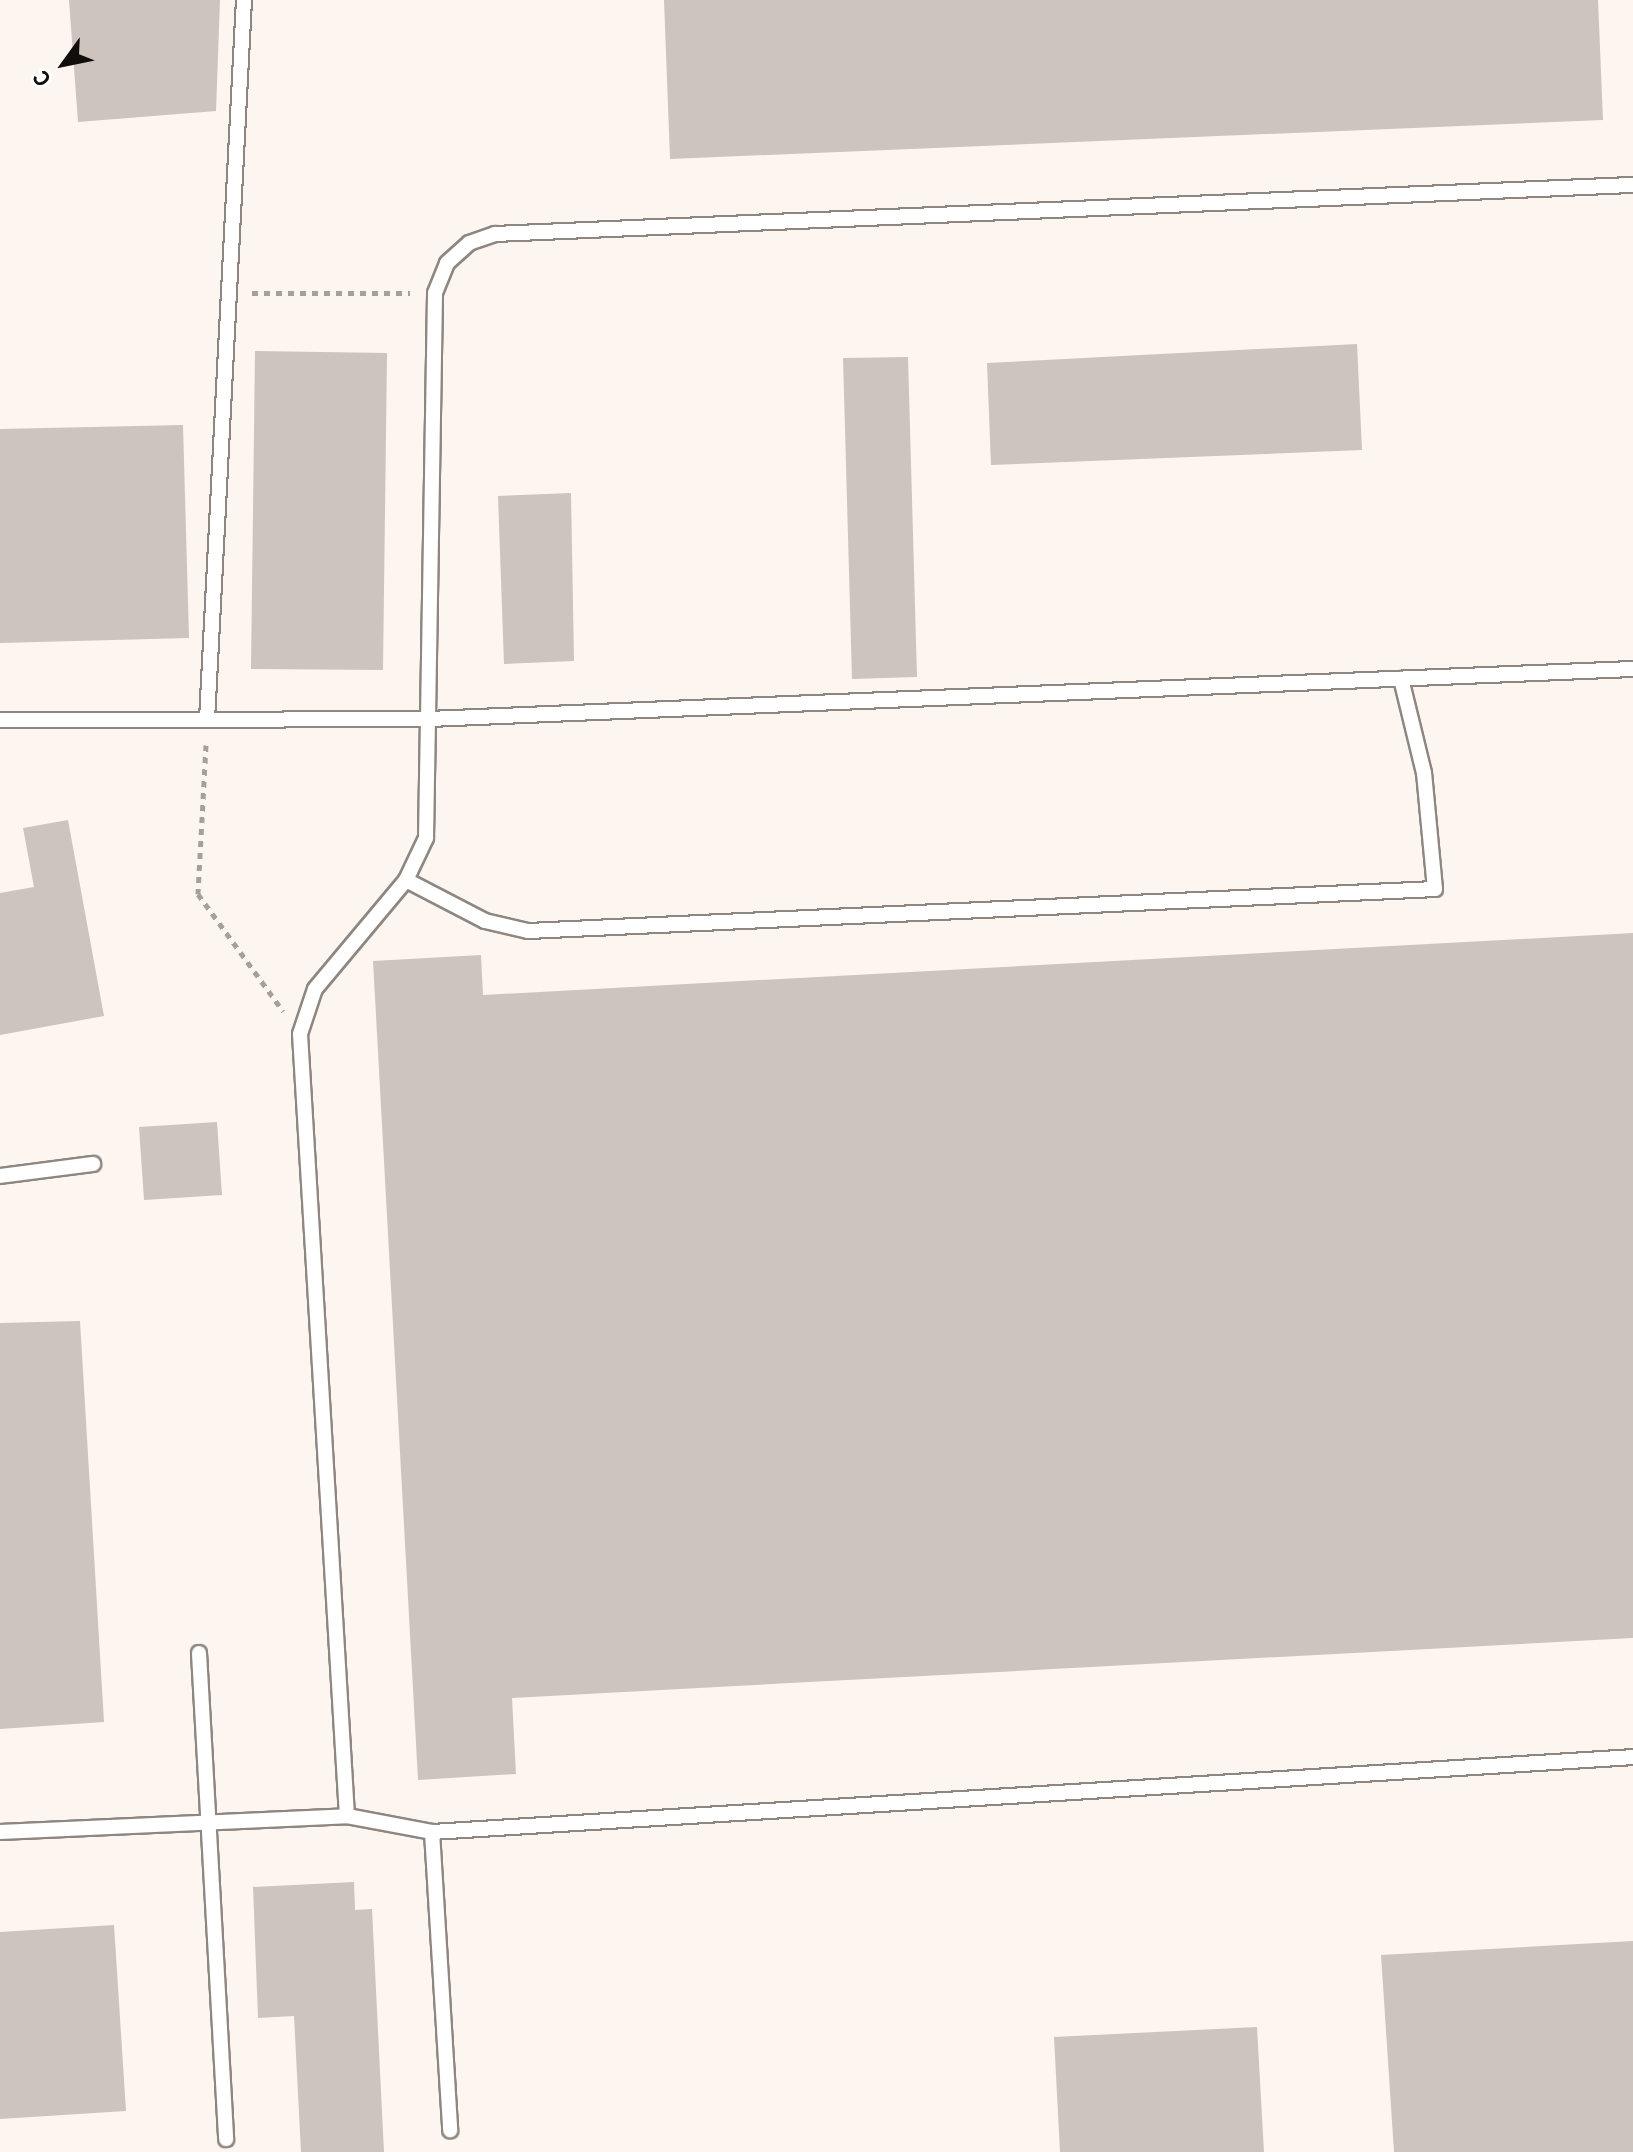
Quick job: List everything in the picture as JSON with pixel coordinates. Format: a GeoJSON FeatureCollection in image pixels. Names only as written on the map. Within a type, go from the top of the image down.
{"type":"FeatureCollection","features":[{"type":"Feature","properties":{"kind":"lane"},"geometry":{"type":"LineString","coordinates":[[207,720],[244,0]]}},
{"type":"Feature","properties":{"kind":"lane"},"geometry":{"type":"LineString","coordinates":[[347,1816],[300,1034],[315,989],[406,880],[426,838],[435,293],[447,263],[469,243],[495,234],[1633,185]]}},
{"type":"Feature","properties":{"kind":"lane"},"geometry":{"type":"LineString","coordinates":[[0,720],[429,719],[1633,669]]}},
{"type":"Feature","properties":{"kind":"lane"},"geometry":{"type":"LineString","coordinates":[[406,880],[485,921],[528,931],[1435,889],[1424,773],[1401,679]]}},
{"type":"Feature","properties":{"kind":"lane"},"geometry":{"type":"LineString","coordinates":[[0,1176],[93,1164]]}},
{"type":"Feature","properties":{"kind":"lane"},"geometry":{"type":"LineString","coordinates":[[199,1653],[226,2139]]}},
{"type":"Feature","properties":{"kind":"lane"},"geometry":{"type":"LineString","coordinates":[[0,1832],[347,1816],[432,1832],[1633,1757]]}},
{"type":"Feature","properties":{"kind":"lane"},"geometry":{"type":"LineString","coordinates":[[432,1832],[450,2130]]}},
{"type":"Feature","properties":{"kind":"path"},"geometry":{"type":"LineString","coordinates":[[229,293],[435,293]]}},
{"type":"Feature","properties":{"kind":"path"},"geometry":{"type":"LineString","coordinates":[[207,720],[198,894],[300,1034]]}},
{"type":"Feature","properties":{"kind":"building"},"geometry":{"type":"Polygon","coordinates":[[[69,0],[220,0],[216,111],[78,122],[69,0]]]}},
{"type":"Feature","properties":{"kind":"building"},"geometry":{"type":"Polygon","coordinates":[[[664,0],[1598,0],[1603,120],[670,159],[664,0]]]}},
{"type":"Feature","properties":{"kind":"building"},"geometry":{"type":"Polygon","coordinates":[[[1357,344],[1362,450],[991,465],[987,363],[1357,344]]]}},
{"type":"Feature","properties":{"kind":"building"},"geometry":{"type":"Polygon","coordinates":[[[255,351],[387,353],[383,670],[251,669],[255,351]]]}},
{"type":"Feature","properties":{"kind":"building"},"geometry":{"type":"Polygon","coordinates":[[[908,357],[917,677],[852,679],[843,358],[908,357]]]}},
{"type":"Feature","properties":{"kind":"building"},"geometry":{"type":"Polygon","coordinates":[[[183,425],[189,638],[0,643],[0,429],[183,425]]]}},
{"type":"Feature","properties":{"kind":"building"},"geometry":{"type":"Polygon","coordinates":[[[571,493],[574,661],[504,664],[498,496],[571,493]]]}},
{"type":"Feature","properties":{"kind":"building"},"geometry":{"type":"Polygon","coordinates":[[[68,820],[104,1016],[0,1035],[0,893],[34,887],[23,828],[68,820]]]}},
{"type":"Feature","properties":{"kind":"building"},"geometry":{"type":"Polygon","coordinates":[[[1633,933],[1633,1638],[512,1698],[516,1774],[418,1780],[373,961],[481,955],[483,995],[1633,933]]]}},
{"type":"Feature","properties":{"kind":"building"},"geometry":{"type":"Polygon","coordinates":[[[217,1122],[222,1195],[144,1200],[139,1127],[217,1122]]]}},
{"type":"Feature","properties":{"kind":"building"},"geometry":{"type":"Polygon","coordinates":[[[80,1321],[104,1722],[0,1729],[0,1323],[80,1321]]]}},
{"type":"Feature","properties":{"kind":"building"},"geometry":{"type":"Polygon","coordinates":[[[354,1882],[355,1910],[372,1909],[384,2152],[301,2152],[294,2016],[258,2018],[253,1887],[354,1882]]]}},
{"type":"Feature","properties":{"kind":"building"},"geometry":{"type":"Polygon","coordinates":[[[114,1925],[126,2111],[0,2119],[0,1932],[114,1925]]]}},
{"type":"Feature","properties":{"kind":"building"},"geometry":{"type":"Polygon","coordinates":[[[1633,1941],[1633,2152],[1394,2152],[1381,1955],[1633,1941]]]}},
{"type":"Feature","properties":{"kind":"building"},"geometry":{"type":"Polygon","coordinates":[[[1257,2027],[1264,2152],[1060,2152],[1054,2037],[1257,2027]]]}}]}
